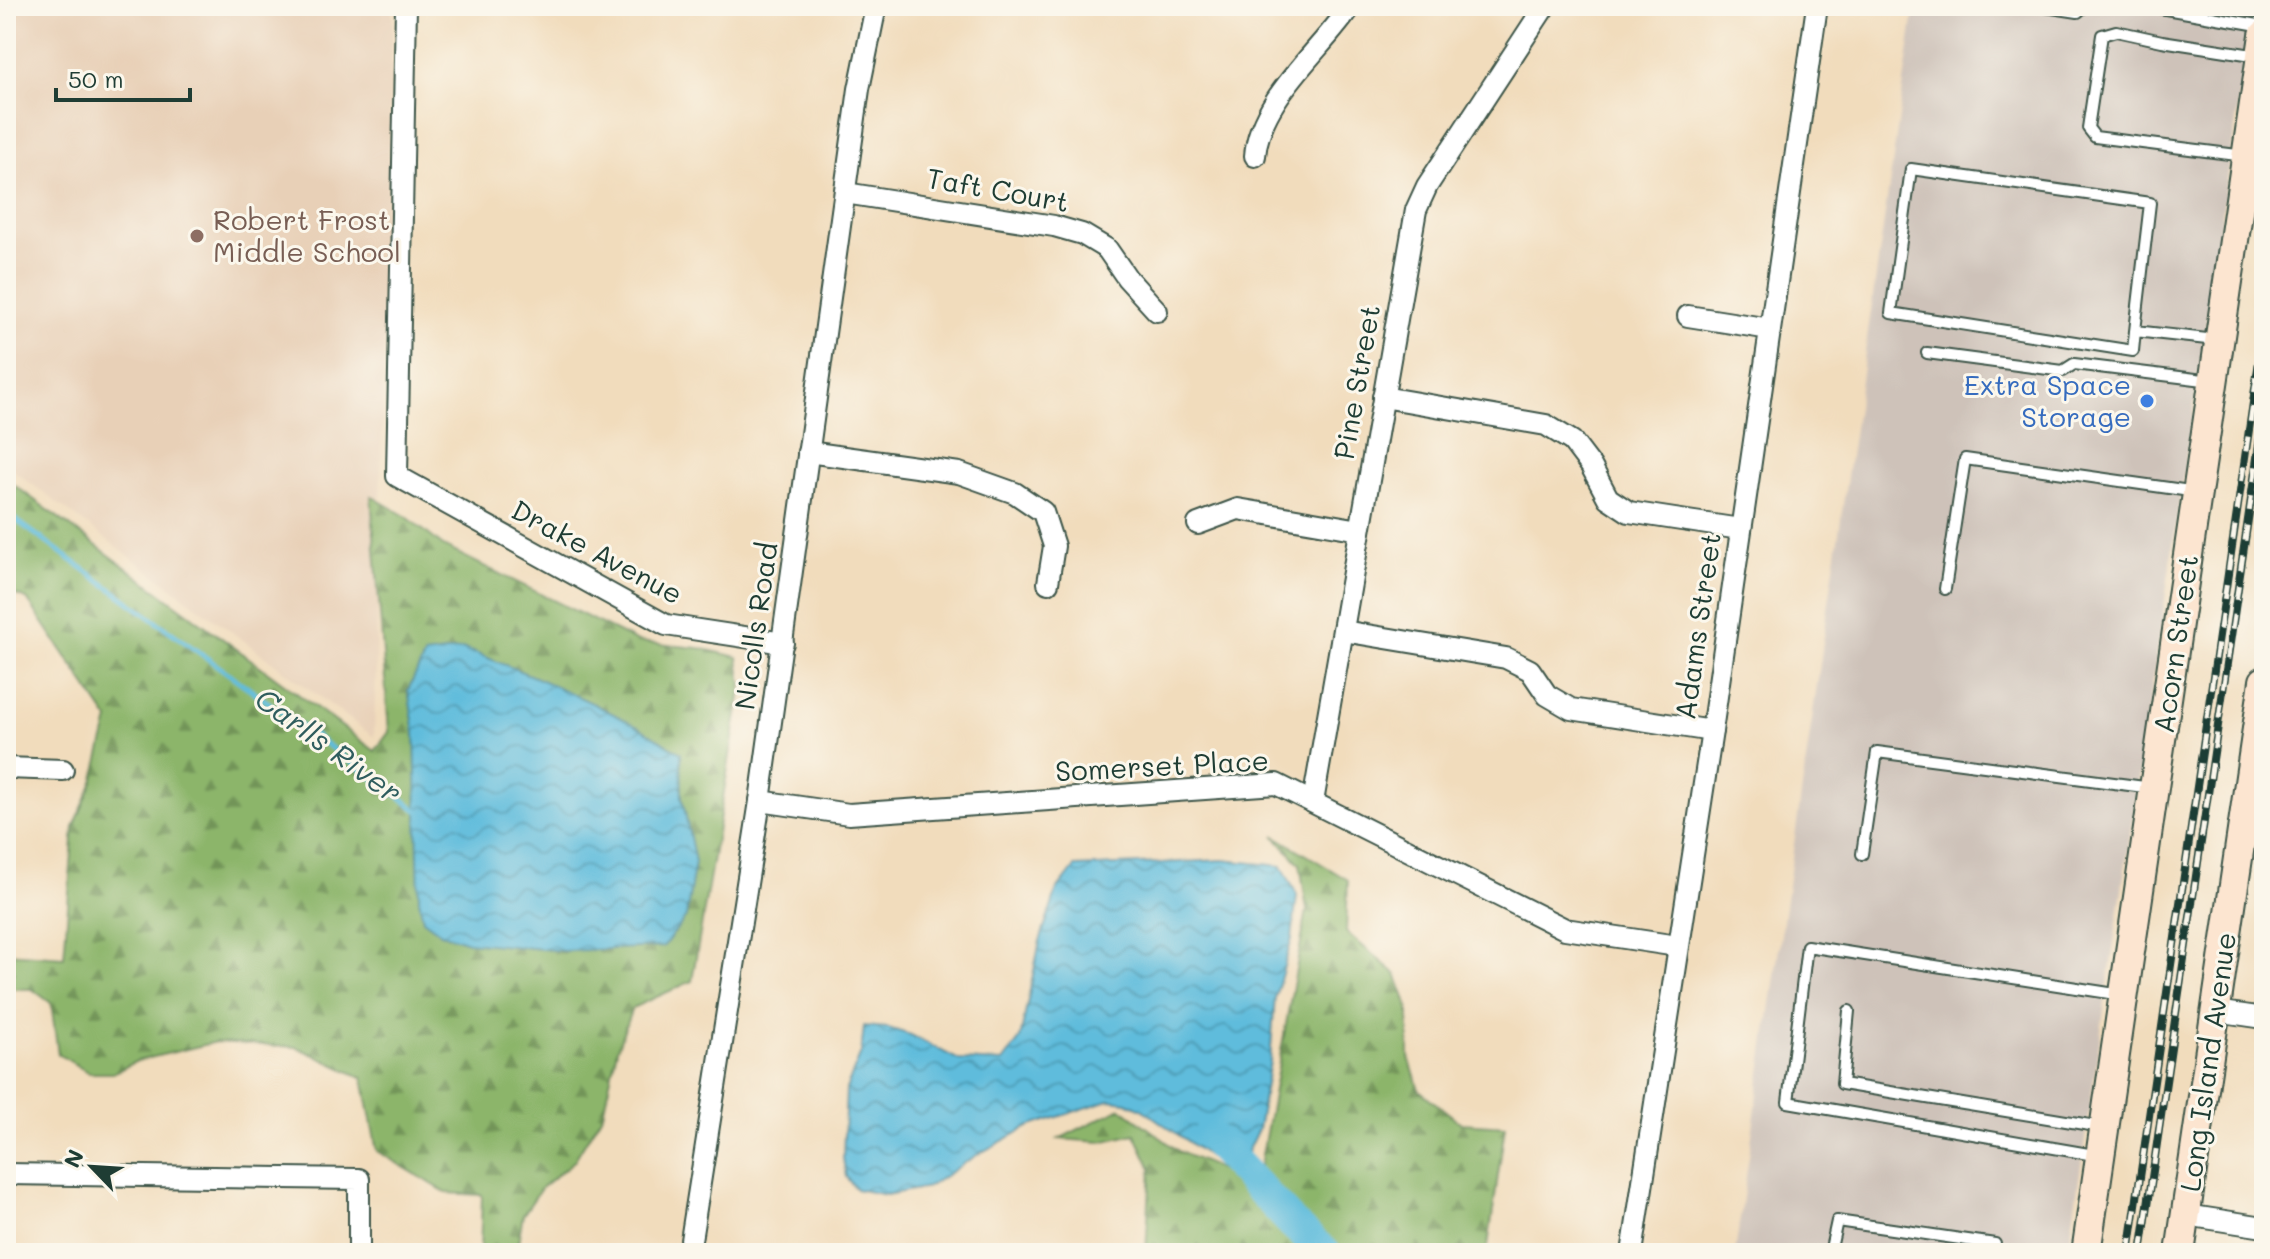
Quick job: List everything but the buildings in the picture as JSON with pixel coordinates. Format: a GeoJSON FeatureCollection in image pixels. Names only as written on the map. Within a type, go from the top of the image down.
{"type":"FeatureCollection","features":[{"type":"Feature","properties":{"kind":"street","name":"Drake Avenue"},"geometry":{"type":"LineString","coordinates":[[406,6],[397,476],[666,625],[783,643]]}},
{"type":"Feature","properties":{"kind":"street","name":"Nicolls Road"},"geometry":{"type":"LineString","coordinates":[[689,1253],[760,801],[859,89],[876,6]]}},
{"type":"Feature","properties":{"kind":"street"},"geometry":{"type":"LineString","coordinates":[[1255,156],[1258,134],[1270,108],[1351,6]]}},
{"type":"Feature","properties":{"kind":"street","name":"Pine Street"},"geometry":{"type":"LineString","coordinates":[[1313,802],[1416,210],[1427,186],[1545,6]]}},
{"type":"Feature","properties":{"kind":"street","name":"Adams Street"},"geometry":{"type":"LineString","coordinates":[[1632,1253],[1712,731],[1817,6]]}},
{"type":"Feature","properties":{"kind":"street","name":"Acorn Street"},"geometry":{"type":"LineString","coordinates":[[2086,1253],[2262,46]]}},
{"type":"Feature","properties":{"kind":"street","name":"Taft Court"},"geometry":{"type":"LineString","coordinates":[[845,193],[1054,226],[1082,234],[1107,249],[1127,278],[1157,311]]}},
{"type":"Feature","properties":{"kind":"street"},"geometry":{"type":"LineString","coordinates":[[1688,316],[1770,329]]}},
{"type":"Feature","properties":{"kind":"street"},"geometry":{"type":"LineString","coordinates":[[1383,397],[1546,425],[1572,441],[1591,466],[1608,498],[1629,512],[1740,529]]}},
{"type":"Feature","properties":{"kind":"street"},"geometry":{"type":"LineString","coordinates":[[808,452],[959,473],[1015,493],[1043,512],[1054,546],[1048,583]]}},
{"type":"Feature","properties":{"kind":"street"},"geometry":{"type":"LineString","coordinates":[[1198,524],[1238,509],[1360,530]]}},
{"type":"Feature","properties":{"kind":"street"},"geometry":{"type":"LineString","coordinates":[[1343,631],[1506,658],[1530,670],[1547,695],[1571,709],[1712,731]]}},
{"type":"Feature","properties":{"kind":"street","name":"Long Island Avenue"},"geometry":{"type":"LineString","coordinates":[[2180,1253],[2216,1011],[2255,811],[2264,681]]}},
{"type":"Feature","properties":{"kind":"street"},"geometry":{"type":"LineString","coordinates":[[6,768],[63,770]]}},
{"type":"Feature","properties":{"kind":"street","name":"Somerset Place"},"geometry":{"type":"LineString","coordinates":[[760,801],[849,814],[1276,784],[1565,929],[1677,946]]}},
{"type":"Feature","properties":{"kind":"street"},"geometry":{"type":"LineString","coordinates":[[2216,1011],[2264,1018]]}},
{"type":"Feature","properties":{"kind":"street"},"geometry":{"type":"LineString","coordinates":[[6,1174],[359,1179],[359,1253]]}},
{"type":"Feature","properties":{"kind":"street"},"geometry":{"type":"LineString","coordinates":[[2186,1215],[2264,1227]]}},
{"type":"Feature","properties":{"kind":"lane"},"geometry":{"type":"LineString","coordinates":[[2039,6],[2078,12],[2085,6]]}},
{"type":"Feature","properties":{"kind":"lane"},"geometry":{"type":"LineString","coordinates":[[2148,6],[2264,26]]}},
{"type":"Feature","properties":{"kind":"lane"},"geometry":{"type":"LineString","coordinates":[[2245,156],[2095,137],[2088,128],[2102,35],[2116,31],[2162,41],[2262,46]]}},
{"type":"Feature","properties":{"kind":"lane"},"geometry":{"type":"LineString","coordinates":[[1911,169],[2150,203],[2135,331],[2133,351],[1891,313],[1911,169]]}},
{"type":"Feature","properties":{"kind":"lane"},"geometry":{"type":"LineString","coordinates":[[2135,331],[2218,340]]}},
{"type":"Feature","properties":{"kind":"lane"},"geometry":{"type":"LineString","coordinates":[[1927,353],[2063,371],[2074,364],[2212,381]]}},
{"type":"Feature","properties":{"kind":"lane"},"geometry":{"type":"LineString","coordinates":[[1945,589],[1965,459],[2198,492]]}},
{"type":"Feature","properties":{"kind":"lane"},"geometry":{"type":"LineString","coordinates":[[1862,854],[1877,752],[2154,788]]}},
{"type":"Feature","properties":{"kind":"lane"},"geometry":{"type":"LineString","coordinates":[[2100,1156],[1788,1102],[1807,946],[2124,996]]}},
{"type":"Feature","properties":{"kind":"lane"},"geometry":{"type":"LineString","coordinates":[[1849,1011],[1842,1084],[2104,1128]]}},
{"type":"Feature","properties":{"kind":"lane"},"geometry":{"type":"LineString","coordinates":[[1830,1253],[1837,1221],[1995,1244],[1994,1253]]}},
{"type":"Feature","properties":{"kind":"shaded area","name":"Robert Frost Middle School"},"geometry":{"type":"Polygon","coordinates":[[[6,6],[393,6],[374,737],[6,465],[6,6]]]}},
{"type":"Feature","properties":{"kind":"shaded area"},"geometry":{"type":"Polygon","coordinates":[[[1915,6],[2253,6],[2068,1253],[1735,1253],[1915,6]]]}},
{"type":"Feature","properties":{"kind":"green space"},"geometry":{"type":"Polygon","coordinates":[[[6,479],[375,751],[389,732],[371,496],[407,517],[443,546],[638,642],[699,648],[738,657],[742,685],[692,981],[632,1008],[617,1049],[603,1113],[574,1161],[542,1187],[523,1215],[516,1253],[480,1253],[482,1195],[447,1193],[377,1151],[363,1078],[297,1047],[216,1042],[137,1061],[113,1073],[89,1073],[58,1054],[51,1003],[32,989],[6,989],[6,953],[64,957],[74,827],[94,779],[109,720],[27,599],[6,591],[6,479]]]}},
{"type":"Feature","properties":{"kind":"green space"},"geometry":{"type":"Polygon","coordinates":[[[1274,835],[1348,880],[1346,932],[1396,974],[1409,1009],[1409,1057],[1419,1090],[1461,1123],[1505,1126],[1487,1253],[1146,1253],[1151,1168],[1135,1134],[1101,1142],[1059,1139],[1121,1108],[1180,1152],[1238,1177],[1249,1190],[1259,1171],[1307,910],[1300,864],[1274,835]]]}},
{"type":"Feature","properties":{"kind":"water"},"geometry":{"type":"Polygon","coordinates":[[[464,649],[576,695],[681,753],[682,797],[695,862],[686,917],[663,947],[563,951],[468,942],[441,933],[423,920],[419,900],[415,733],[408,690],[425,655],[464,649]]]}},
{"type":"Feature","properties":{"kind":"water"},"geometry":{"type":"Polygon","coordinates":[[[1223,860],[1282,866],[1297,895],[1292,939],[1275,997],[1270,1061],[1258,1129],[1240,1167],[1218,1163],[1142,1109],[1127,1102],[1109,1100],[1028,1127],[980,1153],[928,1187],[886,1195],[856,1189],[846,1177],[843,1158],[846,1089],[861,1053],[864,1026],[888,1028],[911,1035],[959,1060],[1003,1062],[1020,1039],[1040,941],[1057,890],[1075,867],[1223,860]]]}},
{"type":"Feature","properties":{"kind":"waterway","name":"Carlls River"},"geometry":{"type":"LineString","coordinates":[[6,513],[420,812]]}},
{"type":"Feature","properties":{"kind":"waterway"},"geometry":{"type":"LineString","coordinates":[[1209,1135],[1293,1224],[1325,1253]]}},
{"type":"Feature","properties":{"kind":"railway"},"geometry":{"type":"LineString","coordinates":[[2129,1253],[2264,327]]}},
{"type":"Feature","properties":{"kind":"railway"},"geometry":{"type":"LineString","coordinates":[[2141,1253],[2264,410]]}},
{"type":"Feature","properties":{"kind":"place","name":"Robert Frost Middle School"},"geometry":{"type":"Point","coordinates":[197,236]}},
{"type":"Feature","properties":{"kind":"place","name":"Extra Space Storage"},"geometry":{"type":"Point","coordinates":[2147,401]}}]}
